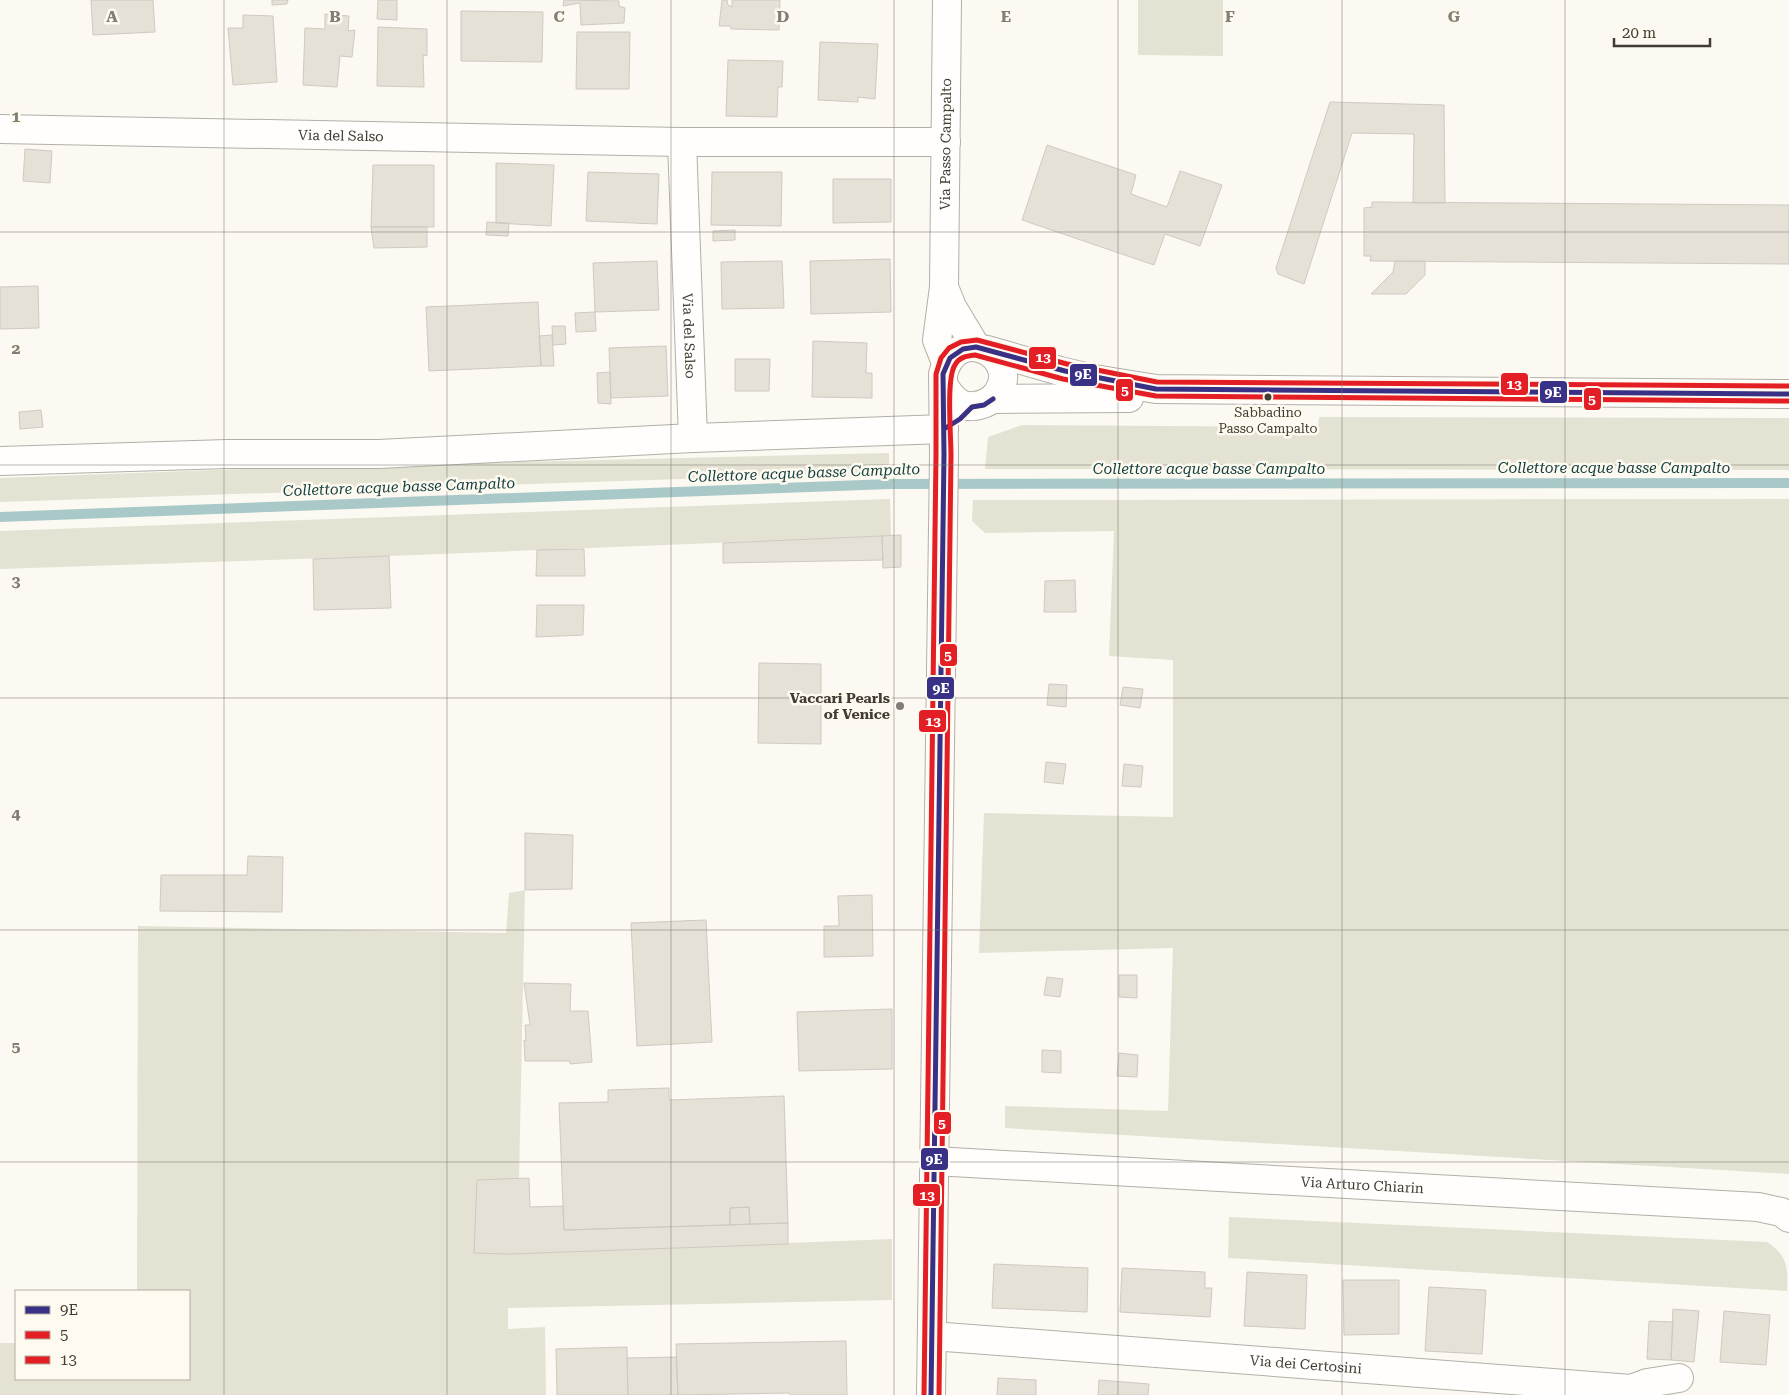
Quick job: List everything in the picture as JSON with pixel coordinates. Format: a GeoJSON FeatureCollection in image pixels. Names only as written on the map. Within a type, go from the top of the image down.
{"type":"FeatureCollection","features":[{"type":"Feature","properties":{"kind":"street","name":"Via Passo Campalto"},"geometry":{"type":"LineString","coordinates":[[947,0],[944,287],[937,340],[950,397],[960,404],[982,403]]}},
{"type":"Feature","properties":{"kind":"street","name":"Via del Salso"},"geometry":{"type":"LineString","coordinates":[[0,129],[682,142],[946,142]]}},
{"type":"Feature","properties":{"kind":"street","name":"Via del Salso"},"geometry":{"type":"LineString","coordinates":[[682,142],[693,438]]}},
{"type":"Feature","properties":{"kind":"street","name":"Via Passo Campalto"},"geometry":{"type":"LineString","coordinates":[[944,287],[952,307],[982,349],[996,358],[1002,367],[1003,378],[1000,390],[960,419],[944,442]]}},
{"type":"Feature","properties":{"kind":"street"},"geometry":{"type":"LineString","coordinates":[[945,374],[954,354],[964,348],[982,349],[1069,373],[1156,389],[1776,395],[1789,380]]}},
{"type":"Feature","properties":{"kind":"street","name":"Via Passo Campalto"},"geometry":{"type":"LineString","coordinates":[[931,1395],[945,374]]}},
{"type":"Feature","properties":{"kind":"street"},"geometry":{"type":"LineString","coordinates":[[982,403],[1127,398],[1156,389]]}},
{"type":"Feature","properties":{"kind":"street"},"geometry":{"type":"LineString","coordinates":[[0,461],[227,454],[379,454],[693,438],[944,442]]}},
{"type":"Feature","properties":{"kind":"street","name":"Via Arturo Chiarin"},"geometry":{"type":"LineString","coordinates":[[934,1161],[1758,1207],[1781,1212],[1789,1218]]}},
{"type":"Feature","properties":{"kind":"street","name":"Via dei Certosini"},"geometry":{"type":"LineString","coordinates":[[932,1336],[1630,1389],[1647,1383],[1679,1378]]}},
{"type":"Feature","properties":{"kind":"shaded area"},"geometry":{"type":"Polygon","coordinates":[[[1138,0],[1223,0],[1223,56],[1138,55],[1138,0]]]}},
{"type":"Feature","properties":{"kind":"shaded area"},"geometry":{"type":"Polygon","coordinates":[[[1319,417],[1789,418],[1789,470],[985,469],[988,437],[1022,425],[1318,427],[1319,417]]]}},
{"type":"Feature","properties":{"kind":"shaded area"},"geometry":{"type":"Polygon","coordinates":[[[889,453],[889,472],[0,502],[0,478],[267,468],[889,453]]]}},
{"type":"Feature","properties":{"kind":"shaded area"},"geometry":{"type":"Polygon","coordinates":[[[890,499],[891,536],[0,569],[0,531],[890,499]]]}},
{"type":"Feature","properties":{"kind":"shaded area"},"geometry":{"type":"Polygon","coordinates":[[[1789,499],[1789,1174],[1005,1128],[1005,1106],[1168,1111],[1173,948],[979,953],[984,813],[1173,817],[1173,660],[1109,656],[1114,531],[985,533],[972,521],[973,500],[1789,499]]]}},
{"type":"Feature","properties":{"kind":"shaded area"},"geometry":{"type":"Polygon","coordinates":[[[525,890],[519,1179],[477,1180],[475,1253],[509,1254],[892,1239],[892,1300],[508,1308],[508,1329],[545,1327],[546,1395],[0,1395],[0,1343],[15,1343],[15,1380],[190,1380],[190,1290],[137,1290],[138,926],[506,933],[509,893],[525,890]]]}},
{"type":"Feature","properties":{"kind":"shaded area"},"geometry":{"type":"Polygon","coordinates":[[[1229,1217],[1767,1242],[1783,1258],[1787,1269],[1787,1291],[1228,1258],[1229,1217]]]}},
{"type":"Feature","properties":{"kind":"building"},"geometry":{"type":"Polygon","coordinates":[[[91,0],[153,0],[155,32],[93,35],[91,0]]]}},
{"type":"Feature","properties":{"kind":"building"},"geometry":{"type":"Polygon","coordinates":[[[272,0],[288,0],[287,4],[272,5],[272,0]]]}},
{"type":"Feature","properties":{"kind":"building"},"geometry":{"type":"Polygon","coordinates":[[[378,0],[397,0],[397,20],[377,19],[378,0]]]}},
{"type":"Feature","properties":{"kind":"building"},"geometry":{"type":"Polygon","coordinates":[[[564,0],[619,1],[619,6],[625,8],[624,23],[581,25],[580,3],[563,6],[564,0]]]}},
{"type":"Feature","properties":{"kind":"building"},"geometry":{"type":"Polygon","coordinates":[[[722,0],[727,0],[728,5],[732,7],[732,0],[780,0],[779,30],[731,29],[730,26],[719,26],[722,0]]]}},
{"type":"Feature","properties":{"kind":"building"},"geometry":{"type":"Polygon","coordinates":[[[461,11],[543,12],[542,62],[461,61],[461,11]]]}},
{"type":"Feature","properties":{"kind":"building"},"geometry":{"type":"Polygon","coordinates":[[[325,14],[349,16],[348,31],[355,30],[352,57],[340,56],[337,87],[303,85],[305,28],[325,29],[325,14]]]}},
{"type":"Feature","properties":{"kind":"building"},"geometry":{"type":"Polygon","coordinates":[[[243,15],[273,16],[277,82],[233,85],[228,28],[243,28],[243,15]]]}},
{"type":"Feature","properties":{"kind":"building"},"geometry":{"type":"Polygon","coordinates":[[[378,27],[427,29],[427,56],[423,55],[424,87],[377,86],[378,27]]]}},
{"type":"Feature","properties":{"kind":"building"},"geometry":{"type":"Polygon","coordinates":[[[577,32],[630,32],[629,89],[576,89],[577,32]]]}},
{"type":"Feature","properties":{"kind":"building"},"geometry":{"type":"Polygon","coordinates":[[[820,42],[878,44],[875,99],[858,97],[858,102],[818,100],[820,42]]]}},
{"type":"Feature","properties":{"kind":"building"},"geometry":{"type":"Polygon","coordinates":[[[728,60],[783,61],[782,87],[778,87],[777,117],[726,116],[728,60]]]}},
{"type":"Feature","properties":{"kind":"building"},"geometry":{"type":"Polygon","coordinates":[[[1330,102],[1444,105],[1445,203],[1413,203],[1414,134],[1352,133],[1304,284],[1278,274],[1276,268],[1330,102]]]}},
{"type":"Feature","properties":{"kind":"building"},"geometry":{"type":"Polygon","coordinates":[[[1047,145],[1136,175],[1131,194],[1167,207],[1180,171],[1222,185],[1200,246],[1165,234],[1154,265],[1022,220],[1047,145]]]}},
{"type":"Feature","properties":{"kind":"building"},"geometry":{"type":"Polygon","coordinates":[[[25,149],[52,151],[50,183],[23,181],[25,149]]]}},
{"type":"Feature","properties":{"kind":"building"},"geometry":{"type":"Polygon","coordinates":[[[496,163],[554,165],[551,226],[496,223],[496,163]]]}},
{"type":"Feature","properties":{"kind":"building"},"geometry":{"type":"Polygon","coordinates":[[[373,165],[434,165],[434,227],[371,227],[373,165]]]}},
{"type":"Feature","properties":{"kind":"building"},"geometry":{"type":"Polygon","coordinates":[[[588,172],[659,174],[657,224],[586,221],[588,172]]]}},
{"type":"Feature","properties":{"kind":"building"},"geometry":{"type":"Polygon","coordinates":[[[712,172],[782,172],[781,226],[711,225],[712,172]]]}},
{"type":"Feature","properties":{"kind":"building"},"geometry":{"type":"Polygon","coordinates":[[[833,179],[891,179],[891,222],[833,223],[833,179]]]}},
{"type":"Feature","properties":{"kind":"building"},"geometry":{"type":"Polygon","coordinates":[[[1372,202],[1789,205],[1789,264],[1370,261],[1371,256],[1364,256],[1364,208],[1372,207],[1372,202]]]}},
{"type":"Feature","properties":{"kind":"building"},"geometry":{"type":"Polygon","coordinates":[[[487,222],[509,223],[508,236],[486,235],[487,222]]]}},
{"type":"Feature","properties":{"kind":"building"},"geometry":{"type":"Polygon","coordinates":[[[371,227],[427,227],[427,247],[374,248],[371,227]]]}},
{"type":"Feature","properties":{"kind":"building"},"geometry":{"type":"Polygon","coordinates":[[[735,230],[735,240],[713,241],[713,231],[735,230]]]}},
{"type":"Feature","properties":{"kind":"building"},"geometry":{"type":"Polygon","coordinates":[[[890,259],[891,312],[811,314],[810,261],[890,259]]]}},
{"type":"Feature","properties":{"kind":"building"},"geometry":{"type":"Polygon","coordinates":[[[657,261],[659,310],[595,312],[593,263],[657,261]]]}},
{"type":"Feature","properties":{"kind":"building"},"geometry":{"type":"Polygon","coordinates":[[[782,261],[784,308],[722,309],[721,262],[782,261]]]}},
{"type":"Feature","properties":{"kind":"building"},"geometry":{"type":"Polygon","coordinates":[[[1395,261],[1425,261],[1425,275],[1406,294],[1371,294],[1393,272],[1395,261]]]}},
{"type":"Feature","properties":{"kind":"building"},"geometry":{"type":"Polygon","coordinates":[[[38,286],[39,328],[0,329],[0,287],[38,286]]]}},
{"type":"Feature","properties":{"kind":"building"},"geometry":{"type":"Polygon","coordinates":[[[538,302],[541,366],[429,371],[426,307],[538,302]]]}},
{"type":"Feature","properties":{"kind":"building"},"geometry":{"type":"Polygon","coordinates":[[[595,312],[596,331],[576,332],[575,313],[595,312]]]}},
{"type":"Feature","properties":{"kind":"building"},"geometry":{"type":"Polygon","coordinates":[[[552,326],[565,326],[566,344],[553,345],[552,326]]]}},
{"type":"Feature","properties":{"kind":"building"},"geometry":{"type":"Polygon","coordinates":[[[552,335],[554,366],[541,366],[539,336],[552,335]]]}},
{"type":"Feature","properties":{"kind":"building"},"geometry":{"type":"Polygon","coordinates":[[[813,341],[867,343],[866,373],[872,373],[872,398],[812,397],[813,341]]]}},
{"type":"Feature","properties":{"kind":"building"},"geometry":{"type":"Polygon","coordinates":[[[666,346],[668,396],[611,398],[609,348],[666,346]]]}},
{"type":"Feature","properties":{"kind":"building"},"geometry":{"type":"Polygon","coordinates":[[[735,359],[770,359],[769,391],[735,391],[735,359]]]}},
{"type":"Feature","properties":{"kind":"building"},"geometry":{"type":"Polygon","coordinates":[[[610,372],[611,404],[598,403],[597,373],[610,372]]]}},
{"type":"Feature","properties":{"kind":"building"},"geometry":{"type":"Polygon","coordinates":[[[41,410],[43,427],[20,429],[19,412],[41,410]]]}},
{"type":"Feature","properties":{"kind":"building"},"geometry":{"type":"Polygon","coordinates":[[[901,535],[901,567],[883,568],[882,536],[901,535]]]}},
{"type":"Feature","properties":{"kind":"building"},"geometry":{"type":"Polygon","coordinates":[[[882,536],[883,560],[723,563],[723,543],[882,536]]]}},
{"type":"Feature","properties":{"kind":"building"},"geometry":{"type":"Polygon","coordinates":[[[584,549],[585,576],[536,576],[537,550],[584,549]]]}},
{"type":"Feature","properties":{"kind":"building"},"geometry":{"type":"Polygon","coordinates":[[[389,556],[391,608],[314,610],[313,559],[389,556]]]}},
{"type":"Feature","properties":{"kind":"building"},"geometry":{"type":"Polygon","coordinates":[[[1075,580],[1076,612],[1044,612],[1045,581],[1075,580]]]}},
{"type":"Feature","properties":{"kind":"building"},"geometry":{"type":"Polygon","coordinates":[[[537,605],[584,605],[583,635],[536,637],[537,605]]]}},
{"type":"Feature","properties":{"kind":"building"},"geometry":{"type":"Polygon","coordinates":[[[759,663],[821,664],[821,744],[758,743],[759,663]]]}},
{"type":"Feature","properties":{"kind":"building"},"geometry":{"type":"Polygon","coordinates":[[[1049,684],[1067,685],[1066,707],[1047,705],[1049,684]]]}},
{"type":"Feature","properties":{"kind":"building"},"geometry":{"type":"Polygon","coordinates":[[[1123,687],[1143,689],[1140,708],[1120,705],[1123,687]]]}},
{"type":"Feature","properties":{"kind":"building"},"geometry":{"type":"Polygon","coordinates":[[[1046,762],[1066,764],[1063,784],[1044,782],[1046,762]]]}},
{"type":"Feature","properties":{"kind":"building"},"geometry":{"type":"Polygon","coordinates":[[[1124,764],[1143,766],[1141,787],[1122,786],[1124,764]]]}},
{"type":"Feature","properties":{"kind":"building"},"geometry":{"type":"Polygon","coordinates":[[[525,833],[573,835],[572,889],[525,890],[525,833]]]}},
{"type":"Feature","properties":{"kind":"building"},"geometry":{"type":"Polygon","coordinates":[[[248,856],[283,857],[282,912],[160,911],[161,875],[247,875],[248,856]]]}},
{"type":"Feature","properties":{"kind":"building"},"geometry":{"type":"Polygon","coordinates":[[[872,895],[873,956],[824,957],[824,926],[839,926],[838,896],[872,895]]]}},
{"type":"Feature","properties":{"kind":"building"},"geometry":{"type":"Polygon","coordinates":[[[706,920],[712,1042],[637,1046],[631,923],[706,920]]]}},
{"type":"Feature","properties":{"kind":"building"},"geometry":{"type":"Polygon","coordinates":[[[1119,975],[1137,975],[1137,998],[1119,997],[1119,975]]]}},
{"type":"Feature","properties":{"kind":"building"},"geometry":{"type":"Polygon","coordinates":[[[1047,977],[1063,979],[1060,997],[1044,995],[1047,977]]]}},
{"type":"Feature","properties":{"kind":"building"},"geometry":{"type":"Polygon","coordinates":[[[524,983],[571,984],[570,1011],[588,1011],[592,1062],[570,1064],[570,1061],[525,1061],[525,1025],[530,1025],[524,983]]]}},
{"type":"Feature","properties":{"kind":"building"},"geometry":{"type":"Polygon","coordinates":[[[892,1009],[892,1069],[799,1071],[797,1012],[892,1009]]]}},
{"type":"Feature","properties":{"kind":"building"},"geometry":{"type":"Polygon","coordinates":[[[1042,1050],[1061,1051],[1061,1073],[1042,1072],[1042,1050]]]}},
{"type":"Feature","properties":{"kind":"building"},"geometry":{"type":"Polygon","coordinates":[[[1119,1053],[1138,1055],[1137,1077],[1117,1076],[1119,1053]]]}},
{"type":"Feature","properties":{"kind":"building"},"geometry":{"type":"Polygon","coordinates":[[[669,1088],[669,1100],[784,1096],[788,1223],[750,1224],[749,1207],[730,1208],[730,1225],[564,1230],[559,1103],[608,1102],[608,1090],[669,1088]]]}},
{"type":"Feature","properties":{"kind":"building"},"geometry":{"type":"Polygon","coordinates":[[[529,1178],[530,1207],[563,1206],[564,1230],[788,1223],[788,1244],[509,1254],[474,1253],[477,1180],[529,1178]]]}},
{"type":"Feature","properties":{"kind":"building"},"geometry":{"type":"Polygon","coordinates":[[[749,1207],[750,1224],[730,1225],[730,1208],[749,1207]]]}},
{"type":"Feature","properties":{"kind":"building"},"geometry":{"type":"Polygon","coordinates":[[[994,1264],[1088,1268],[1087,1312],[992,1308],[994,1264]]]}},
{"type":"Feature","properties":{"kind":"building"},"geometry":{"type":"Polygon","coordinates":[[[1122,1268],[1205,1272],[1205,1288],[1212,1288],[1210,1317],[1120,1312],[1122,1268]]]}},
{"type":"Feature","properties":{"kind":"building"},"geometry":{"type":"Polygon","coordinates":[[[1247,1272],[1307,1275],[1305,1329],[1244,1326],[1247,1272]]]}},
{"type":"Feature","properties":{"kind":"building"},"geometry":{"type":"Polygon","coordinates":[[[1343,1280],[1399,1280],[1399,1334],[1344,1335],[1343,1280]]]}},
{"type":"Feature","properties":{"kind":"building"},"geometry":{"type":"Polygon","coordinates":[[[1429,1287],[1486,1290],[1482,1354],[1425,1351],[1429,1287]]]}},
{"type":"Feature","properties":{"kind":"building"},"geometry":{"type":"Polygon","coordinates":[[[1673,1309],[1699,1311],[1694,1362],[1671,1360],[1673,1309]]]}},
{"type":"Feature","properties":{"kind":"building"},"geometry":{"type":"Polygon","coordinates":[[[1724,1311],[1770,1315],[1766,1365],[1720,1362],[1724,1311]]]}},
{"type":"Feature","properties":{"kind":"building"},"geometry":{"type":"Polygon","coordinates":[[[1649,1321],[1673,1322],[1671,1360],[1647,1359],[1649,1321]]]}},
{"type":"Feature","properties":{"kind":"building"},"geometry":{"type":"Polygon","coordinates":[[[846,1341],[847,1395],[790,1395],[789,1393],[678,1395],[676,1344],[846,1341]]]}},
{"type":"Feature","properties":{"kind":"building"},"geometry":{"type":"Polygon","coordinates":[[[627,1347],[628,1395],[557,1395],[556,1349],[627,1347]]]}},
{"type":"Feature","properties":{"kind":"building"},"geometry":{"type":"Polygon","coordinates":[[[676,1357],[678,1395],[628,1395],[627,1358],[676,1357]]]}},
{"type":"Feature","properties":{"kind":"building"},"geometry":{"type":"Polygon","coordinates":[[[998,1378],[1036,1380],[1036,1395],[997,1395],[998,1378]]]}},
{"type":"Feature","properties":{"kind":"building"},"geometry":{"type":"Polygon","coordinates":[[[1099,1380],[1149,1384],[1148,1395],[1098,1395],[1099,1380]]]}},
{"type":"Feature","properties":{"kind":"waterway","name":"Collettore acque basse Campalto"},"geometry":{"type":"LineString","coordinates":[[0,517],[890,484],[1789,483]]}},
{"type":"Feature","properties":{"kind":"transit line","name":"13"},"geometry":{"type":"LineString","coordinates":[[924,1395],[936,374],[941,358],[949,348],[961,342],[977,340],[1067,364],[1157,382],[1789,386]]}},
{"type":"Feature","properties":{"kind":"transit line","name":"9E"},"geometry":{"type":"LineString","coordinates":[[931,1395],[944,455],[943,374],[950,358],[963,349],[976,347],[1065,371],[1156,389],[1789,394]]}},
{"type":"Feature","properties":{"kind":"transit line","name":"5"},"geometry":{"type":"LineString","coordinates":[[939,1395],[951,455],[950,394],[952,372],[957,362],[964,357],[975,355],[1063,379],[1156,396],[1789,401]]}},
{"type":"Feature","properties":{"kind":"transit line","name":"9E"},"geometry":{"type":"LineString","coordinates":[[944,429],[960,419],[972,407],[984,405],[993,399]]}},
{"type":"Feature","properties":{"kind":"place","name":"Sabbadino Passo Campalto"},"geometry":{"type":"Point","coordinates":[1268,397]}},
{"type":"Feature","properties":{"kind":"place","name":"Vaccari Pearls of Venice"},"geometry":{"type":"Point","coordinates":[900,706]}}]}
